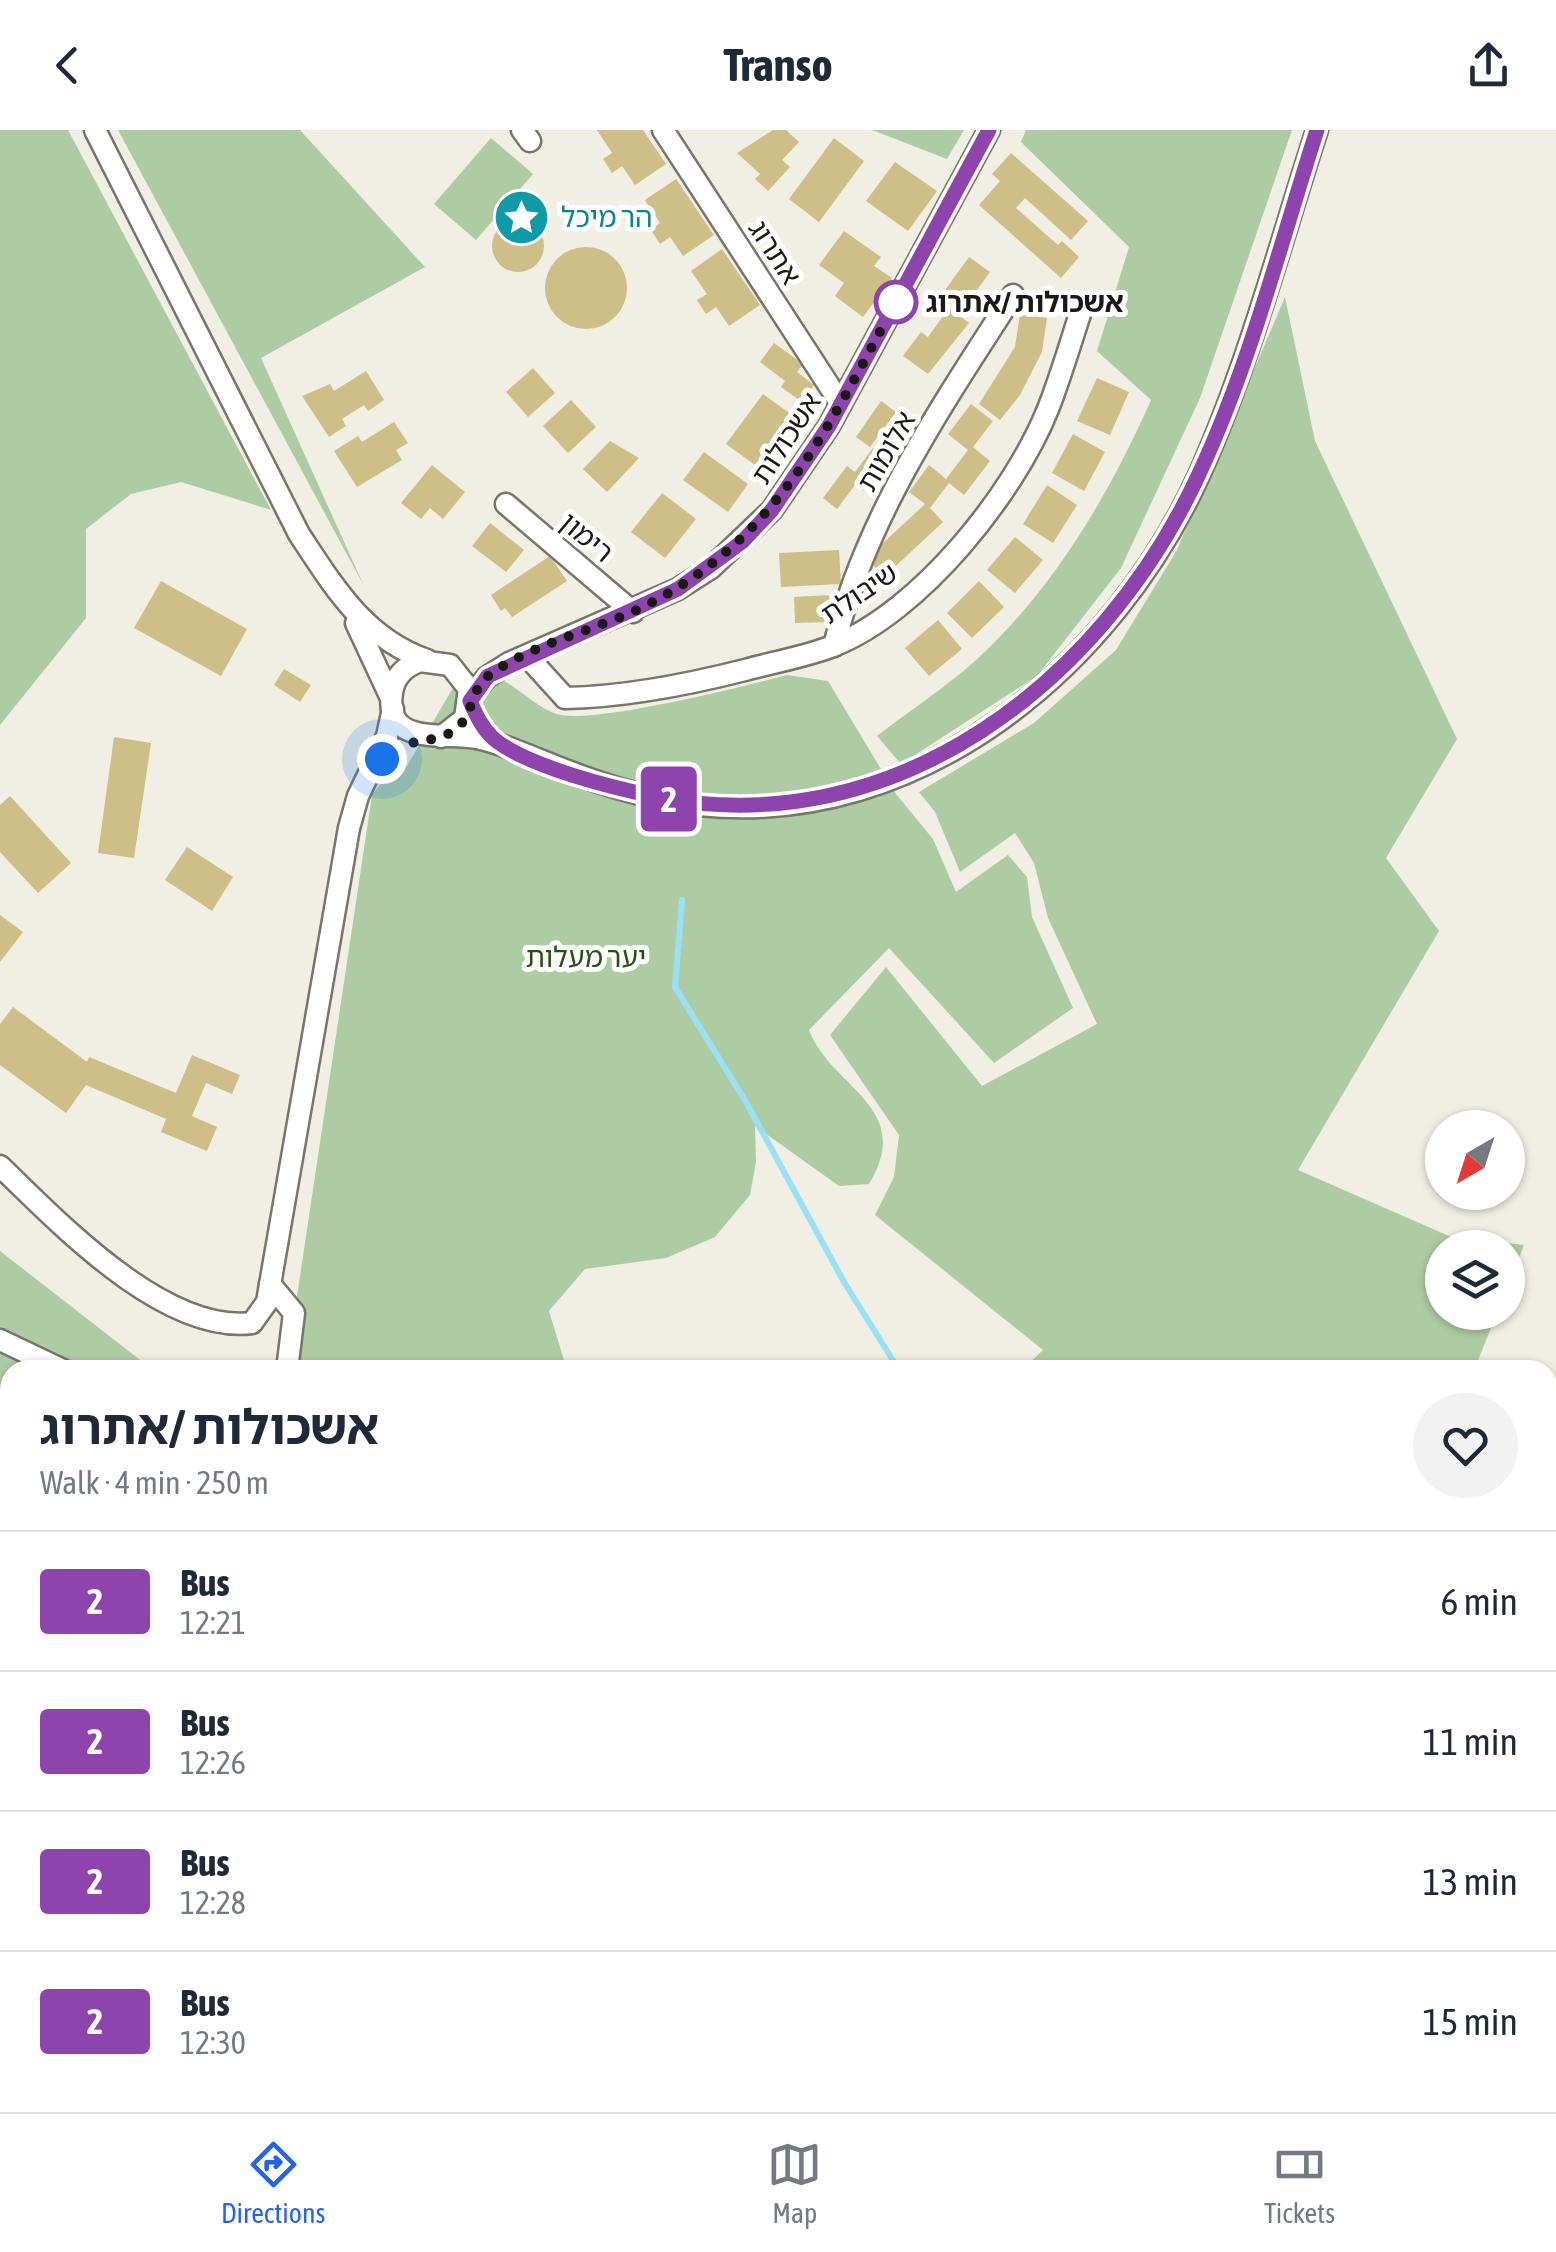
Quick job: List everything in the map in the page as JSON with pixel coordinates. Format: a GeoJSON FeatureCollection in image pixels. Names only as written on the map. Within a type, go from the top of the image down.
{"type":"FeatureCollection","features":[{"type":"Feature","properties":{"kind":"street","name":"אשכולות"},"geometry":{"type":"LineString","coordinates":[[94,130],[300,534],[346,604],[384,675],[392,706]]}},
{"type":"Feature","properties":{"kind":"street","name":"אתרוג"},"geometry":{"type":"LineString","coordinates":[[663,130],[841,404]]}},
{"type":"Feature","properties":{"kind":"street","name":"אשכולות"},"geometry":{"type":"LineString","coordinates":[[470,699],[488,676],[678,589],[742,542],[801,472],[989,130]]}},
{"type":"Feature","properties":{"kind":"street"},"geometry":{"type":"LineString","coordinates":[[392,706],[406,729],[435,737],[470,737],[507,747],[606,787],[700,806],[791,804],[876,786],[956,750],[1028,700],[1094,637],[1151,561],[1199,475],[1237,380],[1317,130]]}},
{"type":"Feature","properties":{"kind":"street","name":"אלומות"},"geometry":{"type":"LineString","coordinates":[[834,646],[848,588],[876,524],[1012,295]]}},
{"type":"Feature","properties":{"kind":"street","name":"שיבולת"},"geometry":{"type":"LineString","coordinates":[[521,658],[565,698],[610,697],[722,676],[834,646],[883,617],[957,552],[1008,481],[1048,412],[1082,308]]}},
{"type":"Feature","properties":{"kind":"street","name":"רימון"},"geometry":{"type":"LineString","coordinates":[[506,504],[633,612]]}},
{"type":"Feature","properties":{"kind":"street","name":"אשכולות"},"geometry":{"type":"LineString","coordinates":[[346,604],[381,638],[436,661],[478,667],[521,658]]}},
{"type":"Feature","properties":{"kind":"street"},"geometry":{"type":"LineString","coordinates":[[0,1166],[65,1230],[154,1296],[186,1313],[227,1326],[252,1323],[267,1302],[349,828],[387,736],[400,674],[436,661],[464,678],[484,727],[507,747]]}},
{"type":"Feature","properties":{"kind":"street"},"geometry":{"type":"LineString","coordinates":[[367,779],[396,748],[462,724],[470,699]]}},
{"type":"Feature","properties":{"kind":"street"},"geometry":{"type":"LineString","coordinates":[[270,1284],[294,1313],[288,1360]]}},
{"type":"Feature","properties":{"kind":"street"},"geometry":{"type":"LineString","coordinates":[[0,1340],[42,1360]]}},
{"type":"Feature","properties":{"kind":"green space"},"geometry":{"type":"Polygon","coordinates":[[[0,130],[68,130],[271,510],[181,482],[131,494],[86,529],[86,618],[0,725],[0,130]]]}},
{"type":"Feature","properties":{"kind":"green space"},"geometry":{"type":"Polygon","coordinates":[[[118,130],[300,130],[425,267],[261,358],[364,586],[118,130]]]}},
{"type":"Feature","properties":{"kind":"green space"},"geometry":{"type":"Polygon","coordinates":[[[872,130],[964,130],[947,159],[872,130]]]}},
{"type":"Feature","properties":{"kind":"green space"},"geometry":{"type":"Polygon","coordinates":[[[1026,130],[1292,130],[1200,398],[1121,568],[1037,676],[901,764],[877,736],[975,661],[1030,604],[1097,506],[1151,400],[1097,351],[1129,247],[1021,142],[1026,130]]]}},
{"type":"Feature","properties":{"kind":"green space"},"geometry":{"type":"Polygon","coordinates":[[[491,138],[533,174],[476,240],[434,204],[491,138]]]}},
{"type":"Feature","properties":{"kind":"green space"},"geometry":{"type":"Polygon","coordinates":[[[1285,297],[1315,441],[1457,739],[1386,858],[1439,931],[1298,1170],[1435,1230],[1425,1230],[1425,1330],[1490,1330],[1478,1360],[1032,1360],[1043,1350],[875,1215],[894,1177],[899,1135],[830,1035],[886,967],[982,1086],[1097,1024],[1048,918],[1034,863],[1015,833],[960,872],[935,812],[919,792],[1034,723],[1116,650],[1177,550],[1285,297]]]}},
{"type":"Feature","properties":{"kind":"green space","name":"יער מעלות"},"geometry":{"type":"Polygon","coordinates":[[[787,675],[828,681],[896,794],[933,839],[956,892],[1008,855],[1027,877],[1032,917],[1073,1008],[994,1063],[889,948],[809,1030],[820,1050],[876,1117],[883,1136],[881,1158],[869,1184],[839,1186],[755,1126],[756,1162],[750,1195],[715,1237],[666,1258],[585,1269],[549,1311],[564,1360],[287,1360],[372,795],[387,776],[404,771],[453,688],[504,681],[550,712],[575,716],[669,703],[787,675]]]}},
{"type":"Feature","properties":{"kind":"green space"},"geometry":{"type":"Polygon","coordinates":[[[0,1251],[140,1360],[0,1360],[0,1251]]]}},
{"type":"Feature","properties":{"kind":"building"},"geometry":{"type":"Polygon","coordinates":[[[597,130],[643,130],[666,164],[635,185],[622,166],[612,173],[603,159],[612,153],[597,130]]]}},
{"type":"Feature","properties":{"kind":"building"},"geometry":{"type":"Polygon","coordinates":[[[773,130],[786,130],[799,142],[782,160],[790,167],[768,191],[755,179],[760,174],[737,153],[773,130]]]}},
{"type":"Feature","properties":{"kind":"building"},"geometry":{"type":"Polygon","coordinates":[[[834,138],[864,161],[819,222],[789,199],[834,138]]]}},
{"type":"Feature","properties":{"kind":"building"},"geometry":{"type":"Polygon","coordinates":[[[1011,153],[1088,221],[1071,240],[1025,198],[1016,208],[1058,245],[1062,241],[1079,257],[1061,278],[979,205],[1000,181],[992,174],[1011,153]]]}},
{"type":"Feature","properties":{"kind":"building"},"geometry":{"type":"Polygon","coordinates":[[[895,162],[937,191],[908,231],[866,201],[895,162]]]}},
{"type":"Feature","properties":{"kind":"building"},"geometry":{"type":"Polygon","coordinates":[[[676,179],[714,235],[683,256],[670,237],[660,244],[651,230],[660,223],[645,200],[676,179]]]}},
{"type":"Feature","properties":{"kind":"building"},"geometry":{"type":"Polygon","coordinates":[[[518,220],[536,228],[544,246],[536,264],[518,272],[500,264],[492,246],[500,228],[518,220]]]}},
{"type":"Feature","properties":{"kind":"building"},"geometry":{"type":"Polygon","coordinates":[[[844,231],[881,257],[874,266],[892,278],[863,317],[835,296],[844,283],[819,265],[844,231]]]}},
{"type":"Feature","properties":{"kind":"building"},"geometry":{"type":"Polygon","coordinates":[[[586,247],[602,250],[615,259],[624,272],[624,304],[615,317],[602,326],[586,329],[570,326],[557,317],[548,304],[545,288],[548,272],[557,259],[570,250],[586,247]]]}},
{"type":"Feature","properties":{"kind":"building"},"geometry":{"type":"Polygon","coordinates":[[[722,249],[760,305],[729,326],[716,307],[706,314],[697,300],[707,294],[691,271],[722,249]]]}},
{"type":"Feature","properties":{"kind":"building"},"geometry":{"type":"Polygon","coordinates":[[[969,257],[990,272],[961,312],[940,297],[969,257]]]}},
{"type":"Feature","properties":{"kind":"building"},"geometry":{"type":"Polygon","coordinates":[[[949,308],[969,323],[928,374],[903,356],[921,332],[928,337],[949,308]]]}},
{"type":"Feature","properties":{"kind":"building"},"geometry":{"type":"Polygon","coordinates":[[[1020,314],[1047,318],[1042,352],[1020,395],[1000,420],[979,404],[1015,347],[1020,314]]]}},
{"type":"Feature","properties":{"kind":"building"},"geometry":{"type":"Polygon","coordinates":[[[774,343],[803,364],[797,372],[814,385],[802,402],[781,387],[785,381],[760,362],[774,343]]]}},
{"type":"Feature","properties":{"kind":"building"},"geometry":{"type":"Polygon","coordinates":[[[533,368],[555,393],[528,417],[506,392],[533,368]]]}},
{"type":"Feature","properties":{"kind":"building"},"geometry":{"type":"Polygon","coordinates":[[[366,371],[384,400],[368,411],[364,405],[342,419],[346,426],[329,437],[302,396],[330,384],[334,391],[366,371]]]}},
{"type":"Feature","properties":{"kind":"building"},"geometry":{"type":"Polygon","coordinates":[[[1097,378],[1129,392],[1110,435],[1077,421],[1097,378]]]}},
{"type":"Feature","properties":{"kind":"building"},"geometry":{"type":"Polygon","coordinates":[[[763,394],[799,420],[762,470],[726,444],[763,394]]]}},
{"type":"Feature","properties":{"kind":"building"},"geometry":{"type":"Polygon","coordinates":[[[571,400],[596,427],[568,453],[543,426],[571,400]]]}},
{"type":"Feature","properties":{"kind":"building"},"geometry":{"type":"Polygon","coordinates":[[[881,401],[896,412],[870,447],[856,437],[881,401]]]}},
{"type":"Feature","properties":{"kind":"building"},"geometry":{"type":"Polygon","coordinates":[[[971,404],[993,421],[973,447],[990,461],[964,495],[949,483],[930,508],[943,522],[884,577],[867,558],[925,504],[909,492],[929,465],[946,479],[968,450],[948,434],[971,404]]]}},
{"type":"Feature","properties":{"kind":"building"},"geometry":{"type":"Polygon","coordinates":[[[394,422],[408,443],[396,450],[402,460],[357,487],[334,451],[358,436],[362,442],[394,422]]]}},
{"type":"Feature","properties":{"kind":"building"},"geometry":{"type":"Polygon","coordinates":[[[1073,434],[1105,452],[1084,491],[1052,473],[1073,434]]]}},
{"type":"Feature","properties":{"kind":"building"},"geometry":{"type":"Polygon","coordinates":[[[610,441],[639,458],[607,492],[583,469],[610,441]]]}},
{"type":"Feature","properties":{"kind":"building"},"geometry":{"type":"Polygon","coordinates":[[[873,448],[887,458],[863,491],[855,485],[837,509],[823,498],[847,466],[855,472],[873,448]]]}},
{"type":"Feature","properties":{"kind":"building"},"geometry":{"type":"Polygon","coordinates":[[[704,452],[748,484],[728,512],[683,480],[704,452]]]}},
{"type":"Feature","properties":{"kind":"building"},"geometry":{"type":"Polygon","coordinates":[[[432,465],[465,492],[443,519],[430,508],[421,519],[401,503],[432,465]]]}},
{"type":"Feature","properties":{"kind":"building"},"geometry":{"type":"Polygon","coordinates":[[[1047,485],[1077,505],[1053,543],[1023,524],[1047,485]]]}},
{"type":"Feature","properties":{"kind":"building"},"geometry":{"type":"Polygon","coordinates":[[[662,493],[696,519],[665,558],[631,532],[662,493]]]}},
{"type":"Feature","properties":{"kind":"building"},"geometry":{"type":"Polygon","coordinates":[[[490,523],[524,550],[506,572],[472,546],[490,523]]]}},
{"type":"Feature","properties":{"kind":"building"},"geometry":{"type":"Polygon","coordinates":[[[1015,537],[1043,560],[1015,593],[987,570],[1015,537]]]}},
{"type":"Feature","properties":{"kind":"building"},"geometry":{"type":"Polygon","coordinates":[[[839,550],[841,584],[781,587],[779,553],[839,550]]]}},
{"type":"Feature","properties":{"kind":"building"},"geometry":{"type":"Polygon","coordinates":[[[550,556],[567,581],[512,617],[505,608],[501,611],[491,595],[550,556]]]}},
{"type":"Feature","properties":{"kind":"building"},"geometry":{"type":"Polygon","coordinates":[[[161,581],[247,629],[221,676],[134,628],[161,581]]]}},
{"type":"Feature","properties":{"kind":"building"},"geometry":{"type":"Polygon","coordinates":[[[979,581],[1004,607],[972,638],[947,613],[979,581]]]}},
{"type":"Feature","properties":{"kind":"building"},"geometry":{"type":"Polygon","coordinates":[[[830,595],[831,622],[795,623],[794,597],[830,595]]]}},
{"type":"Feature","properties":{"kind":"building"},"geometry":{"type":"Polygon","coordinates":[[[938,620],[962,649],[929,676],[905,648],[938,620]]]}},
{"type":"Feature","properties":{"kind":"building"},"geometry":{"type":"Polygon","coordinates":[[[284,669],[311,685],[300,702],[274,685],[284,669]]]}},
{"type":"Feature","properties":{"kind":"building"},"geometry":{"type":"Polygon","coordinates":[[[114,737],[151,743],[134,858],[98,853],[114,737]]]}},
{"type":"Feature","properties":{"kind":"building"},"geometry":{"type":"Polygon","coordinates":[[[10,796],[71,863],[38,893],[0,852],[0,805],[10,796]]]}},
{"type":"Feature","properties":{"kind":"building"},"geometry":{"type":"Polygon","coordinates":[[[187,847],[233,877],[212,911],[165,880],[187,847]]]}},
{"type":"Feature","properties":{"kind":"building"},"geometry":{"type":"Polygon","coordinates":[[[0,915],[23,932],[0,962],[0,915]]]}},
{"type":"Feature","properties":{"kind":"building"},"geometry":{"type":"Polygon","coordinates":[[[13,1007],[87,1062],[89,1057],[176,1093],[192,1055],[240,1075],[232,1094],[206,1083],[192,1116],[217,1127],[207,1151],[161,1132],[166,1119],[86,1085],[66,1113],[0,1065],[0,1024],[13,1007]]]}},
{"type":"Feature","properties":{"kind":"waterway"},"geometry":{"type":"LineString","coordinates":[[682,900],[675,987],[746,1102],[844,1282],[893,1360]]}},
{"type":"Feature","properties":{"kind":"bus line","name":"2"},"geometry":{"type":"LineString","coordinates":[[989,130],[829,426],[772,510],[742,542],[678,589],[488,676],[470,701],[480,722],[496,740],[606,787],[700,806],[791,804],[876,786],[956,750],[1028,700],[1094,637],[1151,561],[1199,475],[1237,380],[1317,130]]}},
{"type":"Feature","properties":{"kind":"place","name":"הר מיכל"},"geometry":{"type":"Point","coordinates":[522,217]}},
{"type":"Feature","properties":{"kind":"place","name":"אשכולות /אתרוג"},"geometry":{"type":"Point","coordinates":[896,302]}},
{"type":"Feature","properties":{"kind":"route"},"geometry":{"type":"LineString","coordinates":[[382,759],[406,742],[441,737],[457,728],[468,712],[470,698],[497,670],[642,608],[711,568],[742,542],[801,472],[896,302]]}}]}
